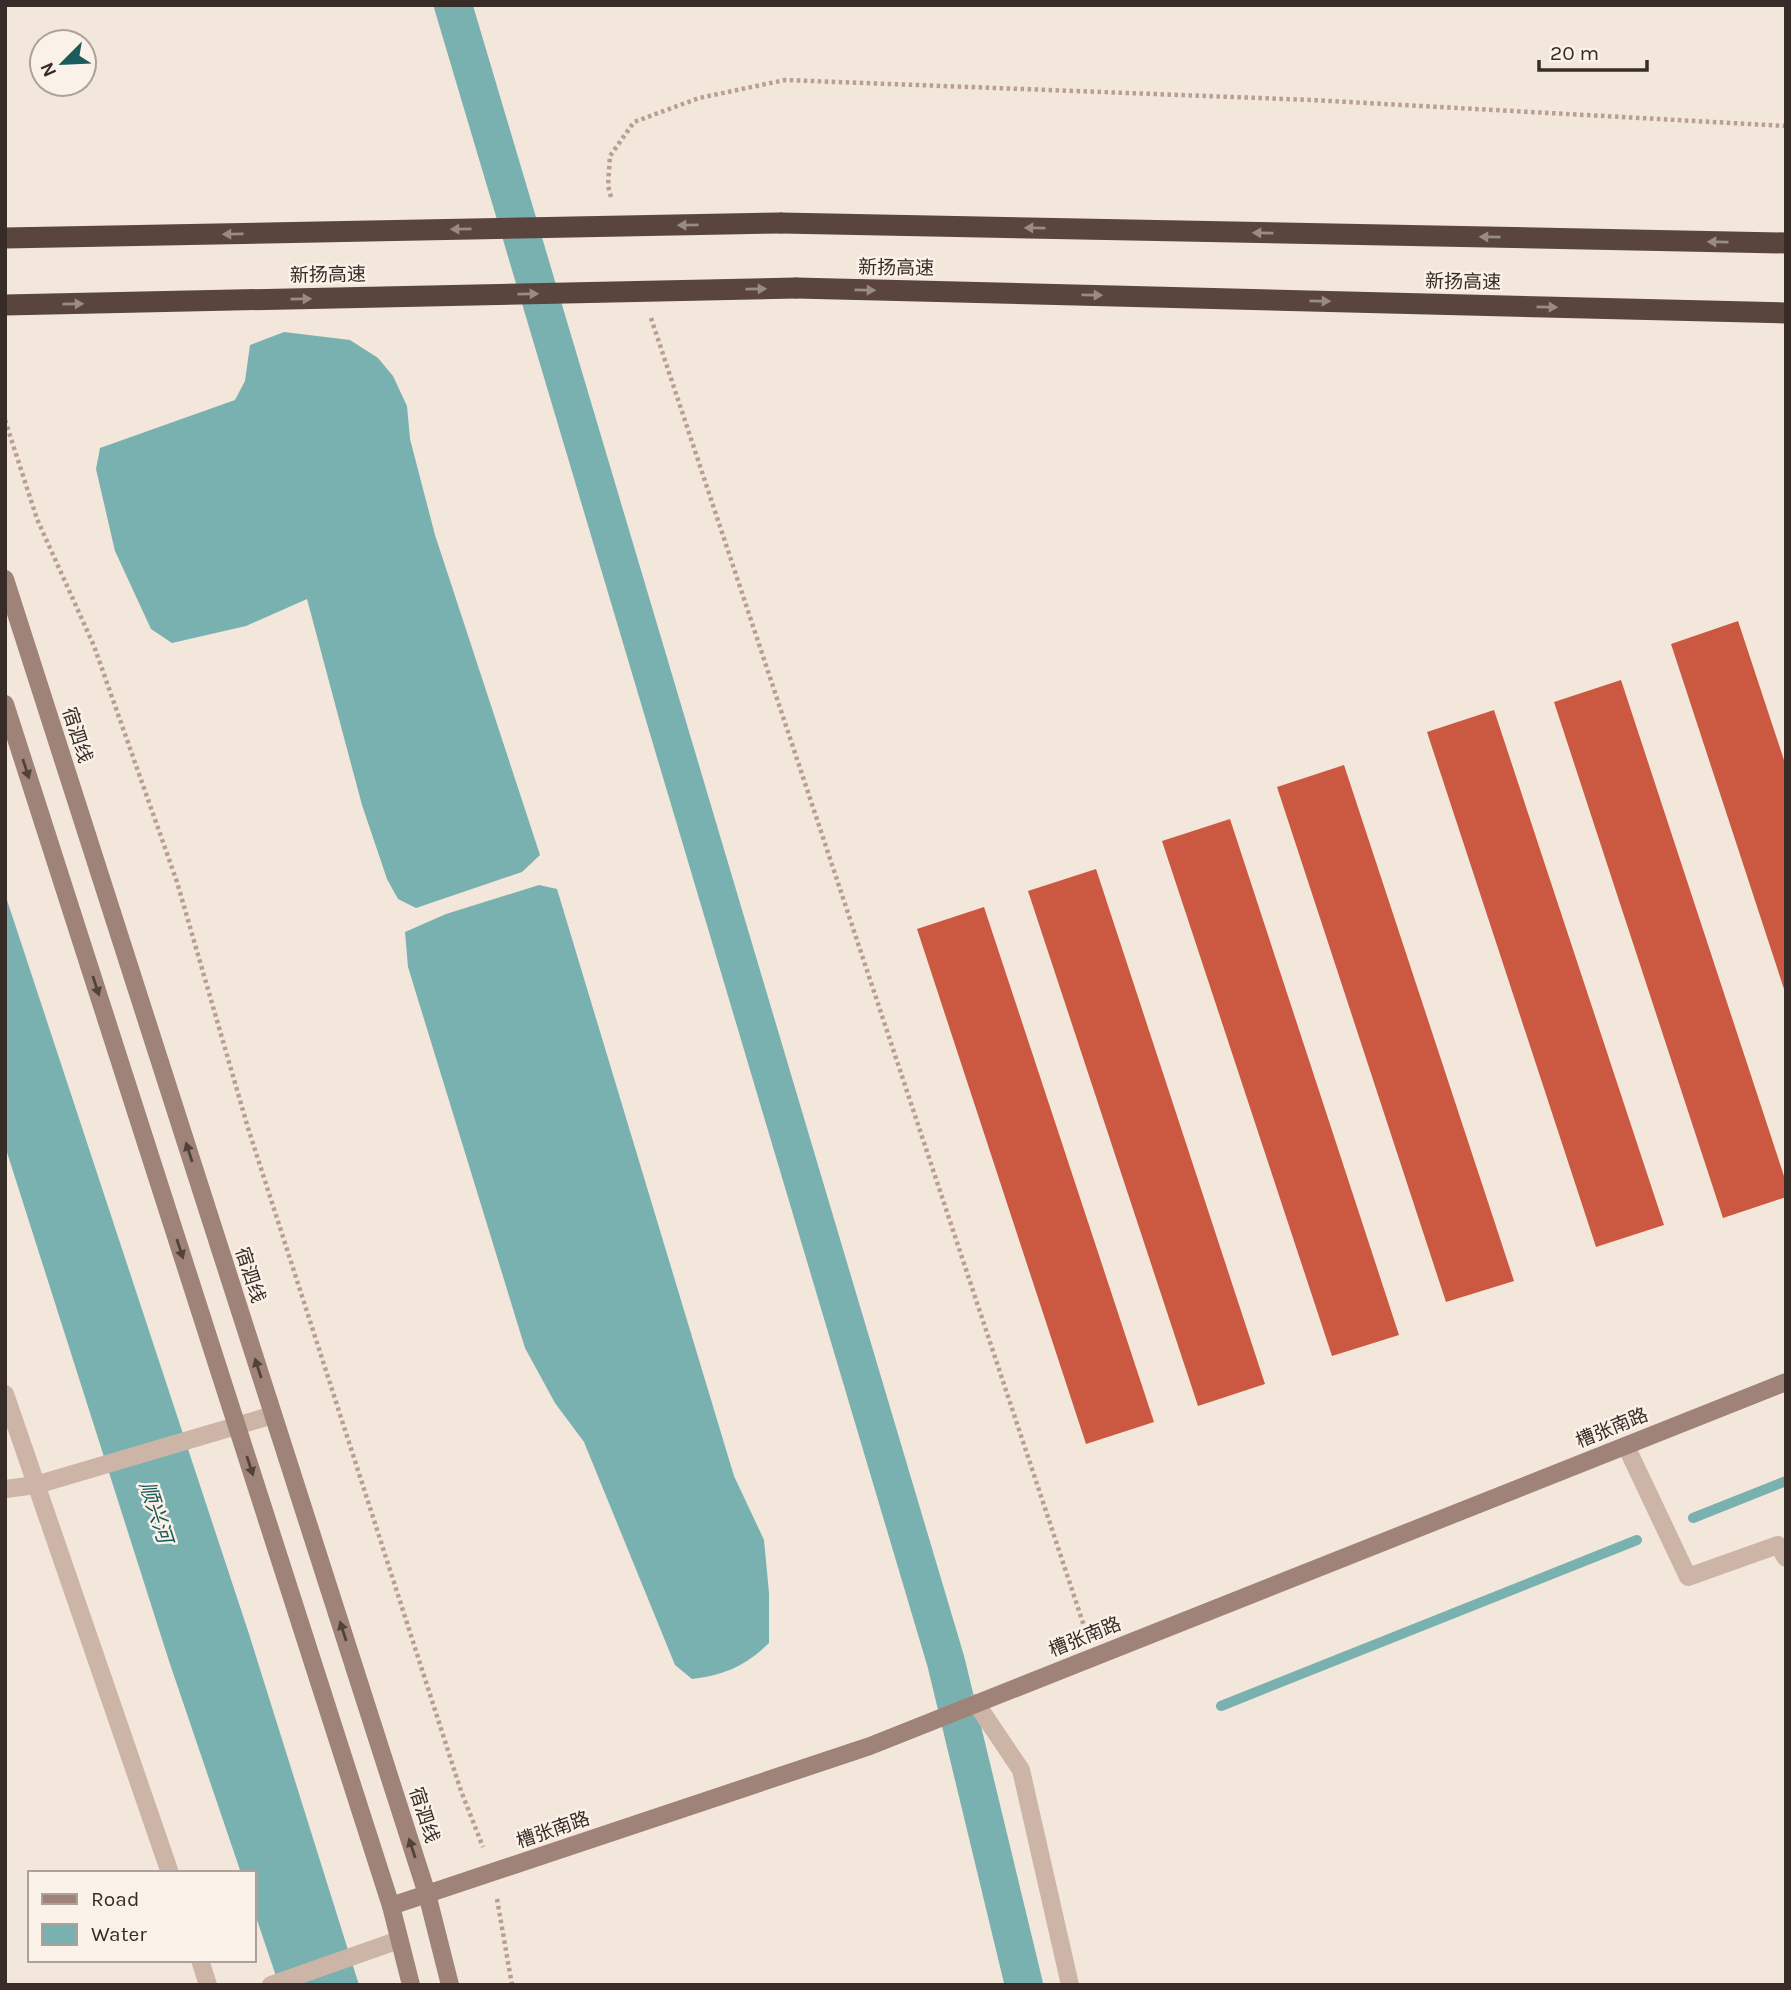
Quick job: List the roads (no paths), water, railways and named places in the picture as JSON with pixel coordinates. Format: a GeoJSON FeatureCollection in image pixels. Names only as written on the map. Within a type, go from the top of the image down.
{"type":"FeatureCollection","features":[{"type":"Feature","properties":{"kind":"highway"},"geometry":{"type":"LineString","coordinates":[[5,238],[781,223],[1786,243]]}},
{"type":"Feature","properties":{"kind":"highway","name":"新扬高速"},"geometry":{"type":"LineString","coordinates":[[5,305],[796,288],[1786,313]]}},
{"type":"Feature","properties":{"kind":"main road","name":"宿泗线"},"geometry":{"type":"LineString","coordinates":[[5,579],[427,1894],[450,1985]]}},
{"type":"Feature","properties":{"kind":"main road"},"geometry":{"type":"LineString","coordinates":[[5,705],[230,1428],[391,1906],[411,1985]]}},
{"type":"Feature","properties":{"kind":"main road","name":"槽张南路"},"geometry":{"type":"LineString","coordinates":[[391,1906],[884,1740],[1786,1382]]}},
{"type":"Feature","properties":{"kind":"street"},"geometry":{"type":"LineString","coordinates":[[5,1394],[169,1871]]}},
{"type":"Feature","properties":{"kind":"street"},"geometry":{"type":"LineString","coordinates":[[5,1489],[36,1485],[273,1415]]}},
{"type":"Feature","properties":{"kind":"street"},"geometry":{"type":"LineString","coordinates":[[1626,1446],[1688,1577],[1778,1545],[1786,1558]]}},
{"type":"Feature","properties":{"kind":"street"},"geometry":{"type":"LineString","coordinates":[[975,1704],[1021,1770],[1070,1985]]}},
{"type":"Feature","properties":{"kind":"street"},"geometry":{"type":"LineString","coordinates":[[271,1985],[399,1940]]}},
{"type":"Feature","properties":{"kind":"street"},"geometry":{"type":"LineString","coordinates":[[201,1962],[208,1985]]}},
{"type":"Feature","properties":{"kind":"water"},"geometry":{"type":"Polygon","coordinates":[[[284,332],[350,340],[378,358],[393,376],[407,406],[410,439],[435,535],[540,855],[522,872],[416,908],[398,899],[387,879],[362,805],[307,599],[246,626],[172,643],[151,629],[115,551],[96,469],[100,448],[235,400],[245,381],[250,345],[284,332]]]}},
{"type":"Feature","properties":{"kind":"water"},"geometry":{"type":"Polygon","coordinates":[[[539,885],[557,889],[734,1476],[764,1540],[769,1593],[769,1643],[743,1663],[714,1675],[692,1679],[675,1665],[584,1442],[555,1403],[525,1348],[408,967],[405,932],[446,914],[539,885]]]}},
{"type":"Feature","properties":{"kind":"water","name":"顺兴河"},"geometry":{"type":"Polygon","coordinates":[[[5,894],[249,1634],[359,1985],[279,1985],[256,1917],[256,1871],[240,1871],[169,1661],[5,1146],[5,894]]]}},
{"type":"Feature","properties":{"kind":"waterway"},"geometry":{"type":"LineString","coordinates":[[453,5],[946,1662],[1024,1985]]}},
{"type":"Feature","properties":{"kind":"waterway"},"geometry":{"type":"LineString","coordinates":[[1693,1518],[1786,1481]]}},
{"type":"Feature","properties":{"kind":"waterway"},"geometry":{"type":"LineString","coordinates":[[1221,1706],[1637,1540]]}}]}
